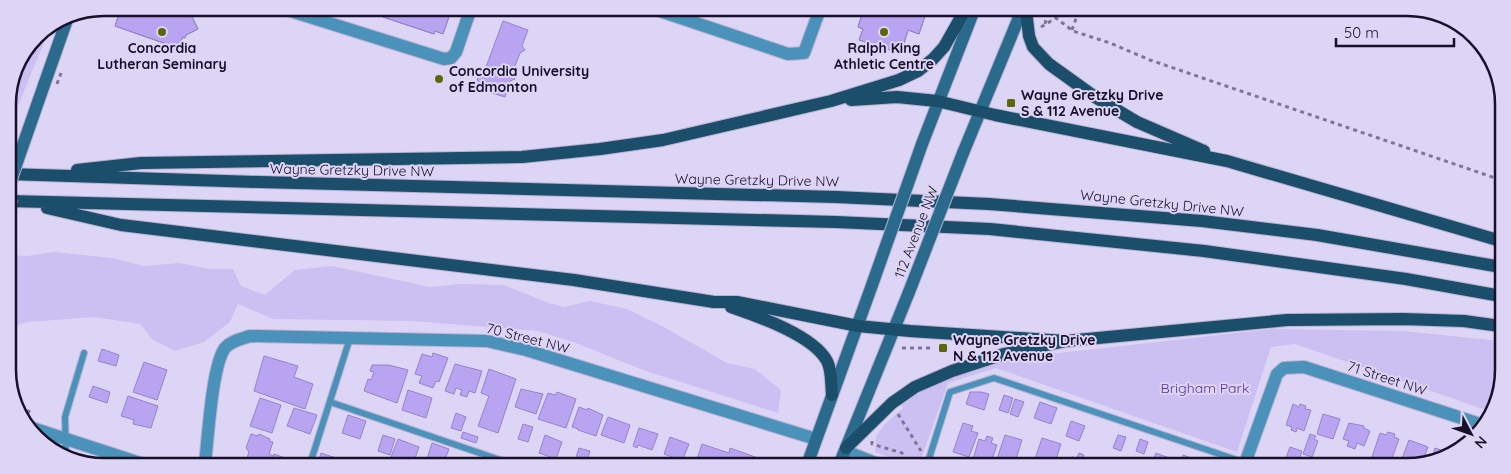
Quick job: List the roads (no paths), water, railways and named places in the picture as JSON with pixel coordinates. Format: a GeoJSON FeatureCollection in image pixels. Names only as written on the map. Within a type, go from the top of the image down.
{"type":"FeatureCollection","features":[{"type":"Feature","properties":{"kind":"main road"},"geometry":{"type":"LineString","coordinates":[[27,175],[141,163],[522,157],[663,140],[831,102],[899,80],[918,72],[933,59],[944,46],[962,16]]}},
{"type":"Feature","properties":{"kind":"main road","name":"112 Avenue NW"},"geometry":{"type":"LineString","coordinates":[[809,458],[922,144],[972,16]]}},
{"type":"Feature","properties":{"kind":"main road","name":"112 Avenue NW"},"geometry":{"type":"LineString","coordinates":[[843,458],[895,329],[979,111],[1019,16]]}},
{"type":"Feature","properties":{"kind":"main road"},"geometry":{"type":"LineString","coordinates":[[1027,16],[1029,36],[1033,47],[1050,64],[1095,96],[1137,122],[1227,162]]}},
{"type":"Feature","properties":{"kind":"main road"},"geometry":{"type":"LineString","coordinates":[[16,165],[65,26]]}},
{"type":"Feature","properties":{"kind":"main road"},"geometry":{"type":"LineString","coordinates":[[831,102],[897,97],[938,101],[1227,162],[1495,239]]}},
{"type":"Feature","properties":{"kind":"main road","name":"Wayne Gretzky Drive NW"},"geometry":{"type":"LineString","coordinates":[[16,174],[836,197],[989,204],[1202,221],[1317,235],[1495,266]]}},
{"type":"Feature","properties":{"kind":"main road"},"geometry":{"type":"LineString","coordinates":[[16,201],[836,222],[990,230],[1204,250],[1378,275],[1495,295]]}},
{"type":"Feature","properties":{"kind":"main road"},"geometry":{"type":"LineString","coordinates":[[16,201],[121,225],[566,279],[714,302],[737,302],[858,326],[1066,340]]}},
{"type":"Feature","properties":{"kind":"main road"},"geometry":{"type":"LineString","coordinates":[[714,302],[782,326],[814,348],[828,362],[832,396]]}},
{"type":"Feature","properties":{"kind":"main road"},"geometry":{"type":"LineString","coordinates":[[846,449],[892,403],[915,387],[952,371],[1004,354],[1066,340],[1287,320],[1403,319],[1464,321],[1495,325]]}},
{"type":"Feature","properties":{"kind":"street"},"geometry":{"type":"LineString","coordinates":[[306,16],[442,59],[450,58],[456,52],[468,16]]}},
{"type":"Feature","properties":{"kind":"street"},"geometry":{"type":"LineString","coordinates":[[675,16],[788,54],[804,53],[817,16]]}},
{"type":"Feature","properties":{"kind":"street","name":"70 Street NW"},"geometry":{"type":"LineString","coordinates":[[206,458],[217,367],[225,348],[234,341],[250,336],[487,341],[526,350],[816,439]]}},
{"type":"Feature","properties":{"kind":"street","name":"71 Street NW"},"geometry":{"type":"LineString","coordinates":[[1250,458],[1278,374],[1284,368],[1304,367],[1477,423]]}},
{"type":"Feature","properties":{"kind":"street"},"geometry":{"type":"LineString","coordinates":[[42,432],[124,458]]}},
{"type":"Feature","properties":{"kind":"street"},"geometry":{"type":"LineString","coordinates":[[846,449],[866,458]]}},
{"type":"Feature","properties":{"kind":"lane"},"geometry":{"type":"LineString","coordinates":[[312,458],[350,338]]}},
{"type":"Feature","properties":{"kind":"lane"},"geometry":{"type":"LineString","coordinates":[[65,448],[65,417],[84,353]]}},
{"type":"Feature","properties":{"kind":"lane"},"geometry":{"type":"LineString","coordinates":[[929,458],[950,392],[994,378],[1228,458]]}},
{"type":"Feature","properties":{"kind":"lane"},"geometry":{"type":"LineString","coordinates":[[330,402],[494,458]]}},
{"type":"Feature","properties":{"kind":"place","name":"Concordia Lutheran Seminary"},"geometry":{"type":"Point","coordinates":[162,32]}},
{"type":"Feature","properties":{"kind":"place","name":"Ralph King Athletic Centre"},"geometry":{"type":"Point","coordinates":[884,32]}},
{"type":"Feature","properties":{"kind":"place","name":"Concordia University of Edmonton"},"geometry":{"type":"Point","coordinates":[439,79]}},
{"type":"Feature","properties":{"kind":"place","name":"Wayne Gretzky Drive S & 112 Avenue"},"geometry":{"type":"Point","coordinates":[1011,103]}},
{"type":"Feature","properties":{"kind":"place","name":"Wayne Gretzky Drive N & 112 Avenue"},"geometry":{"type":"Point","coordinates":[943,348]}},
{"type":"Feature","properties":{"kind":"park label","name":"Brigham Park"},"geometry":{"type":"Point","coordinates":[1205,388]}}]}
